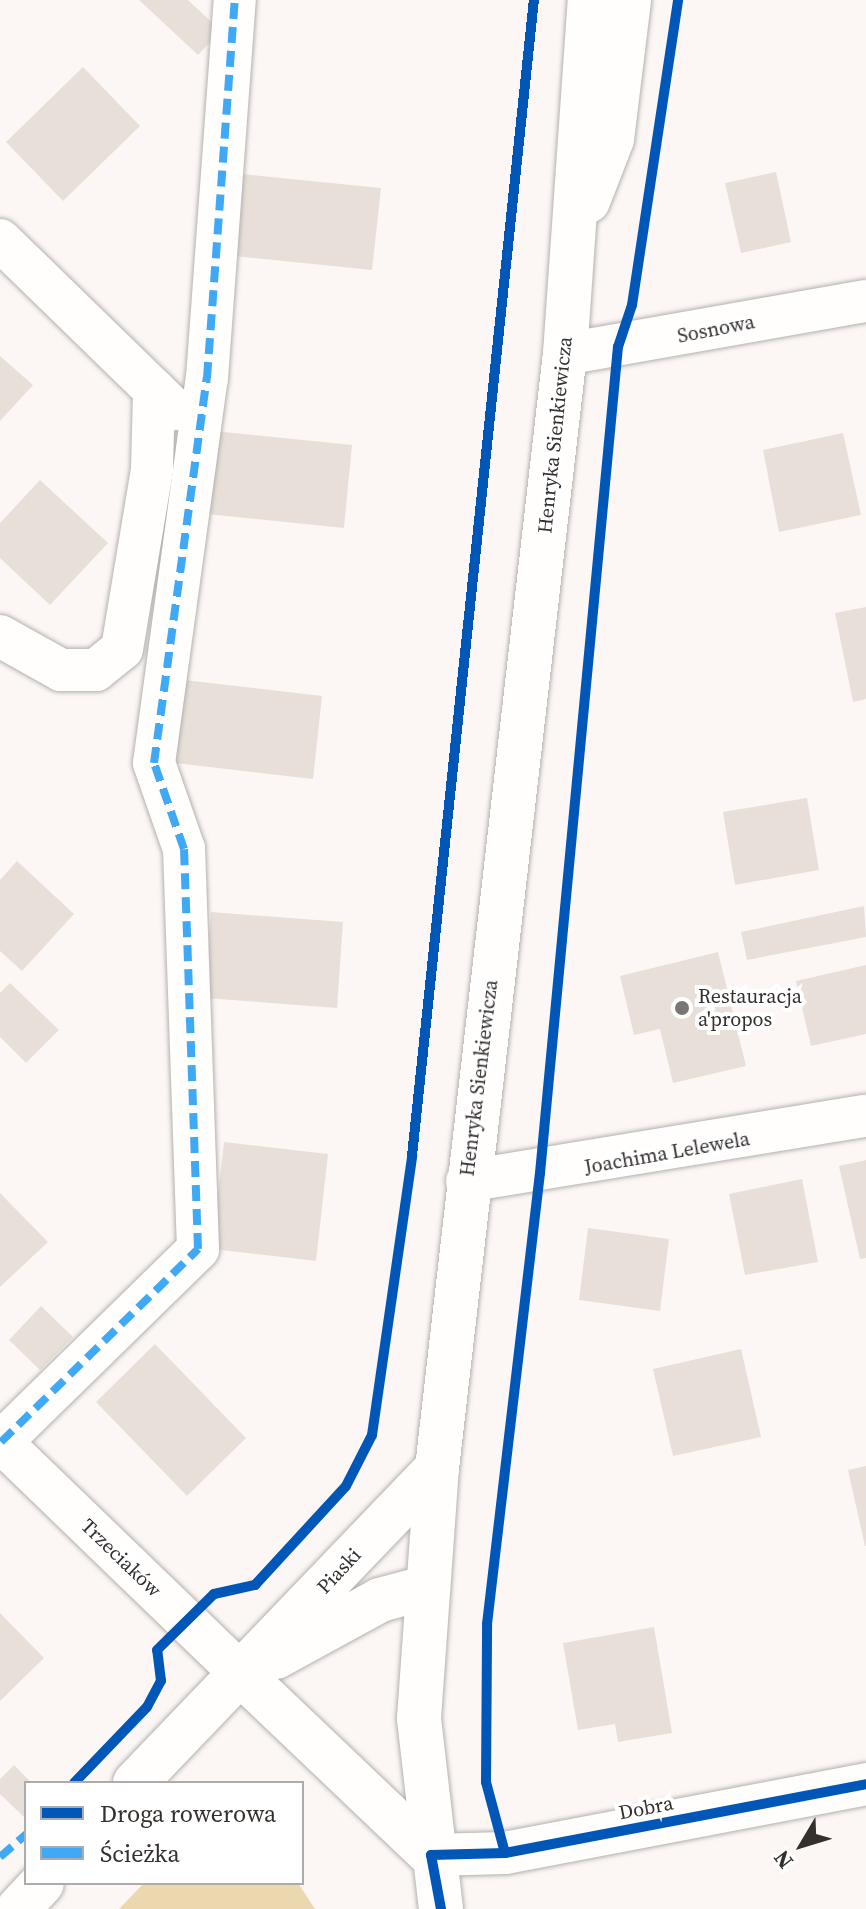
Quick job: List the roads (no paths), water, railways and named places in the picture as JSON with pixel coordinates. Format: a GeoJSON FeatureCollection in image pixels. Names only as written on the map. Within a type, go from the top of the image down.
{"type":"FeatureCollection","features":[{"type":"Feature","properties":{"kind":"main road","name":"Henryka Sienkiewicza"},"geometry":{"type":"LineString","coordinates":[[441,1909],[431,1855],[419,1718],[437,1468],[467,1181],[565,354],[570,248],[590,0]]}},
{"type":"Feature","properties":{"kind":"main road","name":"Henryka Sienkiewicza"},"geometry":{"type":"LineString","coordinates":[[570,248],[612,139],[629,0]]}},
{"type":"Feature","properties":{"kind":"main road","name":"Piaski"},"geometry":{"type":"LineString","coordinates":[[137,1781],[242,1675],[437,1468]]}},
{"type":"Feature","properties":{"kind":"main road","name":"Piaski"},"geometry":{"type":"LineString","coordinates":[[242,1675],[380,1600],[428,1587]]}},
{"type":"Feature","properties":{"kind":"main road"},"geometry":{"type":"LineString","coordinates":[[242,1675],[431,1855]]}},
{"type":"Feature","properties":{"kind":"main road"},"geometry":{"type":"LineString","coordinates":[[18,1909],[40,1885]]}},
{"type":"Feature","properties":{"kind":"street"},"geometry":{"type":"LineString","coordinates":[[0,1442],[198,1249],[184,849],[154,763],[198,431],[235,0]]}},
{"type":"Feature","properties":{"kind":"street"},"geometry":{"type":"LineString","coordinates":[[0,240],[198,431]]}},
{"type":"Feature","properties":{"kind":"street","name":"Sosnowa"},"geometry":{"type":"LineString","coordinates":[[565,354],[866,301]]}},
{"type":"Feature","properties":{"kind":"street"},"geometry":{"type":"LineString","coordinates":[[0,636],[61,670],[96,670],[122,649],[152,469],[154,390]]}},
{"type":"Feature","properties":{"kind":"street","name":"Joachima Lelewela"},"geometry":{"type":"LineString","coordinates":[[467,1181],[866,1116]]}},
{"type":"Feature","properties":{"kind":"street","name":"Trzeciaków"},"geometry":{"type":"LineString","coordinates":[[0,1442],[242,1675]]}},
{"type":"Feature","properties":{"kind":"street","name":"Dobra"},"geometry":{"type":"LineString","coordinates":[[431,1855],[505,1853],[866,1784]]}},
{"type":"Feature","properties":{"kind":"place","name":"Restauracja a'propos"},"geometry":{"type":"Point","coordinates":[682,1008]}}]}
